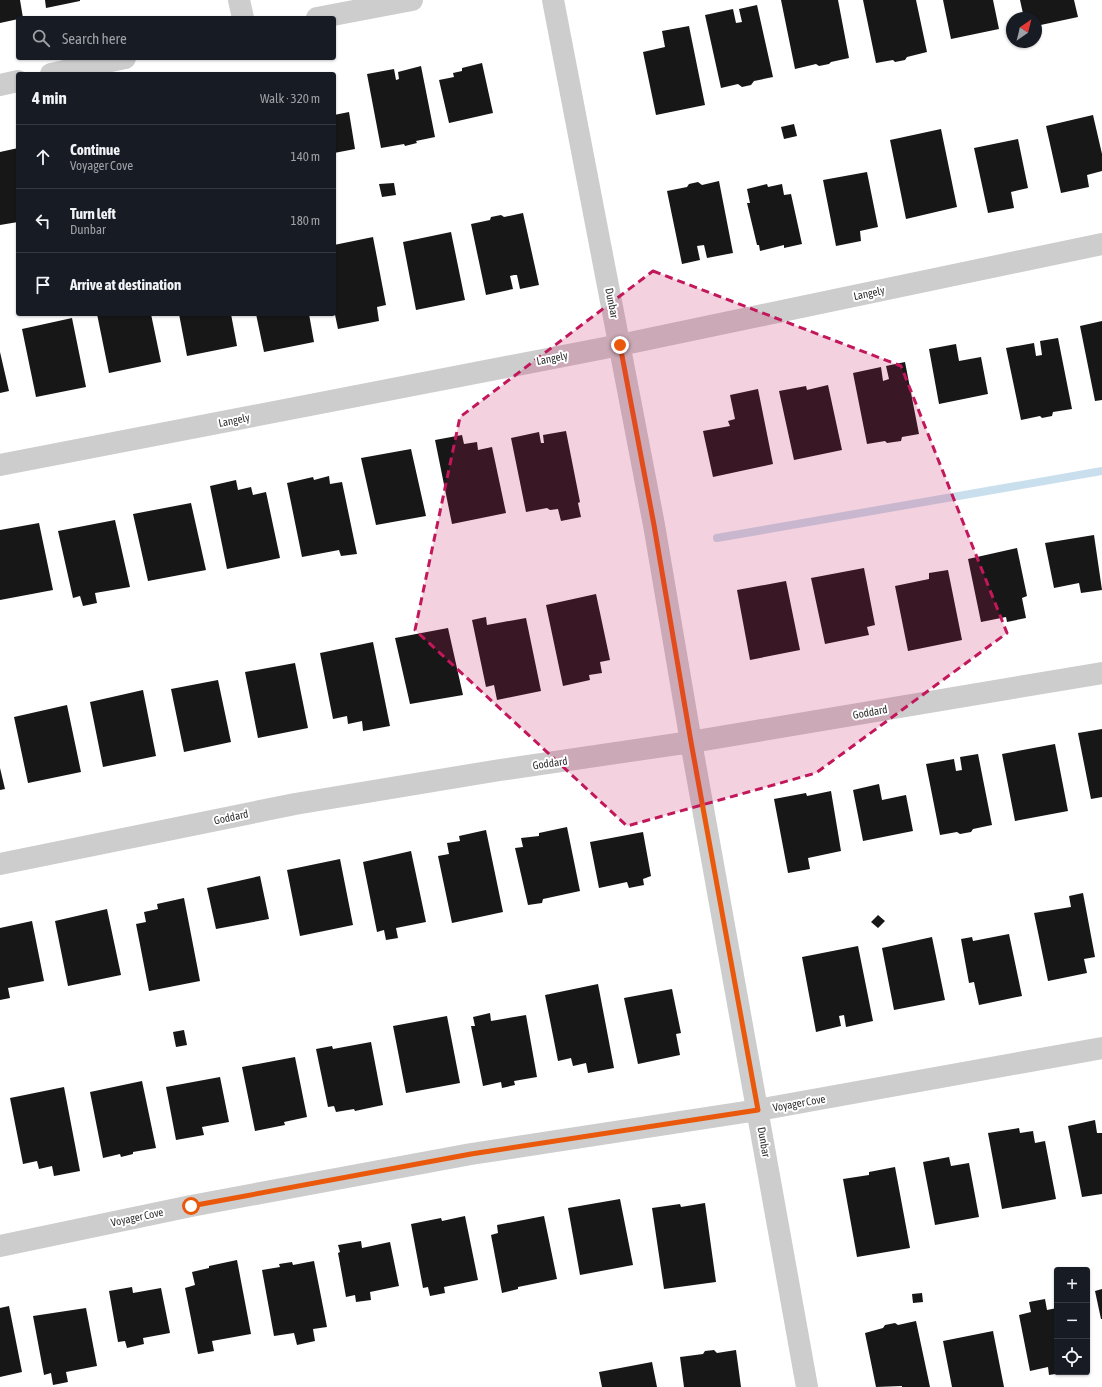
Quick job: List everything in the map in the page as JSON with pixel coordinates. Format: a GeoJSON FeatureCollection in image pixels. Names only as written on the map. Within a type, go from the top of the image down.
{"type":"FeatureCollection","features":[{"type":"Feature","properties":{"kind":"street"},"geometry":{"type":"LineString","coordinates":[[239,0],[242,16]]}},
{"type":"Feature","properties":{"kind":"street"},"geometry":{"type":"LineString","coordinates":[[328,16],[412,0]]}},
{"type":"Feature","properties":{"kind":"street","name":"Dunbar"},"geometry":{"type":"LineString","coordinates":[[553,0],[654,525],[691,742],[807,1387]]}},
{"type":"Feature","properties":{"kind":"street"},"geometry":{"type":"LineString","coordinates":[[61,72],[116,60]]}},
{"type":"Feature","properties":{"kind":"street"},"geometry":{"type":"LineString","coordinates":[[0,85],[16,81]]}},
{"type":"Feature","properties":{"kind":"street","name":"Langely"},"geometry":{"type":"LineString","coordinates":[[0,466],[620,345],[1102,244]]}},
{"type":"Feature","properties":{"kind":"street","name":"Goddard"},"geometry":{"type":"LineString","coordinates":[[0,864],[295,804],[508,769],[691,742],[1102,673]]}},
{"type":"Feature","properties":{"kind":"street","name":"Voyager Cove"},"geometry":{"type":"LineString","coordinates":[[0,1246],[191,1206],[471,1154],[758,1110],[1102,1048]]}},
{"type":"Feature","properties":{"kind":"highlighted area"},"geometry":{"type":"Polygon","coordinates":[[[653,271],[901,366],[1007,633],[816,773],[627,826],[415,630],[460,417],[653,271]]]}},
{"type":"Feature","properties":{"kind":"building"},"geometry":{"type":"Polygon","coordinates":[[[0,0],[20,0],[23,16],[16,16],[16,20],[0,23],[0,0]]]}},
{"type":"Feature","properties":{"kind":"building"},"geometry":{"type":"Polygon","coordinates":[[[45,0],[80,0],[80,1],[46,8],[45,0]]]}},
{"type":"Feature","properties":{"kind":"building"},"geometry":{"type":"Polygon","coordinates":[[[781,0],[838,0],[849,58],[831,62],[829,64],[819,66],[816,64],[795,69],[781,0]]]}},
{"type":"Feature","properties":{"kind":"building"},"geometry":{"type":"Polygon","coordinates":[[[863,0],[916,0],[927,52],[907,57],[905,60],[895,62],[893,60],[876,63],[863,0]]]}},
{"type":"Feature","properties":{"kind":"building"},"geometry":{"type":"Polygon","coordinates":[[[943,0],[993,0],[999,29],[951,39],[943,0]]]}},
{"type":"Feature","properties":{"kind":"building"},"geometry":{"type":"Polygon","coordinates":[[[1020,0],[1074,0],[1078,17],[1042,25],[1042,12],[1023,12],[1020,0]]]}},
{"type":"Feature","properties":{"kind":"building"},"geometry":{"type":"Polygon","coordinates":[[[757,5],[773,77],[754,81],[751,85],[742,87],[738,84],[721,88],[705,15],[733,9],[736,23],[742,22],[739,9],[757,5]]]}},
{"type":"Feature","properties":{"kind":"building"},"geometry":{"type":"Polygon","coordinates":[[[689,26],[705,105],[656,115],[643,52],[665,47],[662,31],[689,26]]]}},
{"type":"Feature","properties":{"kind":"building"},"geometry":{"type":"Polygon","coordinates":[[[482,63],[493,113],[449,123],[439,80],[454,77],[453,73],[462,71],[462,68],[482,63]]]}},
{"type":"Feature","properties":{"kind":"building"},"geometry":{"type":"Polygon","coordinates":[[[421,66],[435,137],[416,141],[417,143],[405,146],[404,144],[381,148],[367,74],[394,69],[396,80],[399,79],[398,72],[421,66]]]}},
{"type":"Feature","properties":{"kind":"building"},"geometry":{"type":"Polygon","coordinates":[[[349,112],[355,149],[336,153],[336,115],[349,112]]]}},
{"type":"Feature","properties":{"kind":"building"},"geometry":{"type":"Polygon","coordinates":[[[1093,115],[1102,154],[1102,171],[1087,175],[1089,187],[1061,193],[1046,126],[1093,115]]]}},
{"type":"Feature","properties":{"kind":"building"},"geometry":{"type":"Polygon","coordinates":[[[794,124],[797,136],[784,139],[781,127],[794,124]]]}},
{"type":"Feature","properties":{"kind":"building"},"geometry":{"type":"Polygon","coordinates":[[[941,129],[957,207],[906,219],[890,140],[941,129]]]}},
{"type":"Feature","properties":{"kind":"building"},"geometry":{"type":"Polygon","coordinates":[[[1018,139],[1028,188],[1011,192],[1014,208],[988,213],[974,148],[1018,139]]]}},
{"type":"Feature","properties":{"kind":"building"},"geometry":{"type":"Polygon","coordinates":[[[16,148],[16,222],[0,225],[0,152],[16,148]]]}},
{"type":"Feature","properties":{"kind":"building"},"geometry":{"type":"Polygon","coordinates":[[[867,172],[878,227],[860,231],[861,241],[836,246],[823,180],[867,172]]]}},
{"type":"Feature","properties":{"kind":"building"},"geometry":{"type":"Polygon","coordinates":[[[719,181],[733,253],[707,258],[704,245],[697,246],[700,260],[682,264],[667,191],[687,187],[689,184],[698,182],[702,185],[719,181]]]}},
{"type":"Feature","properties":{"kind":"building"},"geometry":{"type":"Polygon","coordinates":[[[394,183],[396,195],[382,197],[379,184],[394,183]]]}},
{"type":"Feature","properties":{"kind":"building"},"geometry":{"type":"Polygon","coordinates":[[[767,184],[768,187],[782,184],[784,195],[791,194],[802,244],[784,248],[784,245],[760,251],[759,245],[757,245],[747,203],[750,203],[747,189],[767,184]]]}},
{"type":"Feature","properties":{"kind":"building"},"geometry":{"type":"Polygon","coordinates":[[[523,213],[539,285],[520,289],[517,275],[514,275],[510,276],[513,289],[486,295],[471,224],[490,220],[491,217],[501,215],[504,217],[523,213]]]}},
{"type":"Feature","properties":{"kind":"building"},"geometry":{"type":"Polygon","coordinates":[[[451,232],[465,300],[416,310],[403,242],[451,232]]]}},
{"type":"Feature","properties":{"kind":"building"},"geometry":{"type":"Polygon","coordinates":[[[373,237],[386,305],[377,307],[379,321],[338,329],[335,316],[336,245],[373,237]]]}},
{"type":"Feature","properties":{"kind":"building"},"geometry":{"type":"Polygon","coordinates":[[[97,316],[151,316],[161,362],[109,373],[97,316]]]}},
{"type":"Feature","properties":{"kind":"building"},"geometry":{"type":"Polygon","coordinates":[[[179,316],[231,316],[237,346],[187,356],[179,316]]]}},
{"type":"Feature","properties":{"kind":"building"},"geometry":{"type":"Polygon","coordinates":[[[256,316],[309,316],[314,342],[264,352],[256,316]]]}},
{"type":"Feature","properties":{"kind":"building"},"geometry":{"type":"Polygon","coordinates":[[[72,318],[86,387],[36,397],[22,329],[72,318]]]}},
{"type":"Feature","properties":{"kind":"building"},"geometry":{"type":"Polygon","coordinates":[[[1102,321],[1102,400],[1095,401],[1080,326],[1102,321]]]}},
{"type":"Feature","properties":{"kind":"building"},"geometry":{"type":"Polygon","coordinates":[[[1058,338],[1072,409],[1053,412],[1052,416],[1042,418],[1040,416],[1021,420],[1006,348],[1034,343],[1036,356],[1042,355],[1040,341],[1058,338]]]}},
{"type":"Feature","properties":{"kind":"building"},"geometry":{"type":"Polygon","coordinates":[[[956,344],[959,361],[981,357],[988,394],[939,404],[929,349],[956,344]]]}},
{"type":"Feature","properties":{"kind":"building"},"geometry":{"type":"Polygon","coordinates":[[[0,352],[9,391],[0,393],[0,352]]]}},
{"type":"Feature","properties":{"kind":"building"},"geometry":{"type":"Polygon","coordinates":[[[905,362],[919,434],[902,437],[901,441],[887,443],[885,441],[867,444],[853,373],[881,367],[883,381],[889,379],[886,366],[905,362]]]}},
{"type":"Feature","properties":{"kind":"building"},"geometry":{"type":"Polygon","coordinates":[[[828,385],[842,450],[794,460],[779,391],[806,386],[807,390],[828,385]]]}},
{"type":"Feature","properties":{"kind":"building"},"geometry":{"type":"Polygon","coordinates":[[[758,389],[773,464],[713,477],[703,431],[730,426],[728,421],[735,419],[730,395],[758,389]]]}},
{"type":"Feature","properties":{"kind":"building"},"geometry":{"type":"Polygon","coordinates":[[[566,431],[580,502],[578,503],[581,517],[561,521],[558,509],[550,510],[547,508],[526,512],[511,438],[539,432],[541,443],[544,443],[543,435],[566,431]]]}},
{"type":"Feature","properties":{"kind":"building"},"geometry":{"type":"Polygon","coordinates":[[[462,435],[464,444],[477,442],[478,450],[492,447],[506,513],[452,524],[435,440],[462,435]]]}},
{"type":"Feature","properties":{"kind":"building"},"geometry":{"type":"Polygon","coordinates":[[[411,449],[426,516],[376,525],[361,458],[411,449]]]}},
{"type":"Feature","properties":{"kind":"building"},"geometry":{"type":"Polygon","coordinates":[[[329,476],[330,484],[342,482],[357,554],[341,556],[339,550],[302,557],[287,483],[313,477],[314,480],[329,476]]]}},
{"type":"Feature","properties":{"kind":"building"},"geometry":{"type":"Polygon","coordinates":[[[236,480],[238,490],[251,487],[253,495],[266,492],[280,558],[227,569],[210,486],[236,480]]]}},
{"type":"Feature","properties":{"kind":"building"},"geometry":{"type":"Polygon","coordinates":[[[191,503],[206,570],[148,581],[133,514],[191,503]]]}},
{"type":"Feature","properties":{"kind":"building"},"geometry":{"type":"Polygon","coordinates":[[[115,520],[130,587],[95,593],[97,603],[83,606],[80,596],[73,598],[58,531],[115,520]]]}},
{"type":"Feature","properties":{"kind":"building"},"geometry":{"type":"Polygon","coordinates":[[[39,523],[53,590],[0,600],[0,530],[39,523]]]}},
{"type":"Feature","properties":{"kind":"building"},"geometry":{"type":"Polygon","coordinates":[[[1094,535],[1102,590],[1081,593],[1079,583],[1054,588],[1045,543],[1094,535]]]}},
{"type":"Feature","properties":{"kind":"building"},"geometry":{"type":"Polygon","coordinates":[[[1017,548],[1027,596],[1022,598],[1026,618],[1007,622],[1006,617],[981,622],[968,559],[1017,548]]]}},
{"type":"Feature","properties":{"kind":"building"},"geometry":{"type":"Polygon","coordinates":[[[864,568],[875,625],[867,627],[869,635],[825,644],[811,578],[864,568]]]}},
{"type":"Feature","properties":{"kind":"building"},"geometry":{"type":"Polygon","coordinates":[[[948,570],[962,640],[908,651],[895,586],[929,579],[929,573],[948,570]]]}},
{"type":"Feature","properties":{"kind":"building"},"geometry":{"type":"Polygon","coordinates":[[[786,581],[800,650],[750,660],[737,590],[786,581]]]}},
{"type":"Feature","properties":{"kind":"building"},"geometry":{"type":"Polygon","coordinates":[[[596,594],[610,660],[600,662],[602,673],[589,675],[590,680],[563,686],[546,605],[596,594]]]}},
{"type":"Feature","properties":{"kind":"building"},"geometry":{"type":"Polygon","coordinates":[[[486,617],[487,625],[526,618],[541,691],[497,700],[494,685],[486,687],[472,620],[486,617]]]}},
{"type":"Feature","properties":{"kind":"building"},"geometry":{"type":"Polygon","coordinates":[[[448,628],[463,695],[410,704],[395,638],[448,628]]]}},
{"type":"Feature","properties":{"kind":"building"},"geometry":{"type":"Polygon","coordinates":[[[373,642],[390,726],[363,731],[362,721],[348,724],[347,716],[333,719],[320,653],[373,642]]]}},
{"type":"Feature","properties":{"kind":"building"},"geometry":{"type":"Polygon","coordinates":[[[295,663],[308,728],[258,738],[245,672],[295,663]]]}},
{"type":"Feature","properties":{"kind":"building"},"geometry":{"type":"Polygon","coordinates":[[[218,680],[231,742],[184,752],[171,689],[218,680]]]}},
{"type":"Feature","properties":{"kind":"building"},"geometry":{"type":"Polygon","coordinates":[[[143,690],[156,756],[103,767],[90,702],[143,690]]]}},
{"type":"Feature","properties":{"kind":"building"},"geometry":{"type":"Polygon","coordinates":[[[67,705],[81,772],[28,783],[14,717],[67,705]]]}},
{"type":"Feature","properties":{"kind":"building"},"geometry":{"type":"Polygon","coordinates":[[[1102,729],[1102,797],[1091,799],[1078,733],[1102,729]]]}},
{"type":"Feature","properties":{"kind":"building"},"geometry":{"type":"Polygon","coordinates":[[[1055,744],[1068,811],[1015,821],[1002,754],[1055,744]]]}},
{"type":"Feature","properties":{"kind":"building"},"geometry":{"type":"Polygon","coordinates":[[[978,754],[992,825],[973,829],[971,832],[960,834],[957,832],[940,835],[926,764],[954,759],[956,771],[962,770],[960,757],[978,754]]]}},
{"type":"Feature","properties":{"kind":"building"},"geometry":{"type":"Polygon","coordinates":[[[0,768],[5,789],[0,790],[0,768]]]}},
{"type":"Feature","properties":{"kind":"building"},"geometry":{"type":"Polygon","coordinates":[[[879,784],[882,800],[906,795],[913,831],[863,841],[853,790],[879,784]]]}},
{"type":"Feature","properties":{"kind":"building"},"geometry":{"type":"Polygon","coordinates":[[[831,791],[841,851],[808,858],[810,869],[788,873],[774,799],[806,793],[807,796],[831,791]]]}},
{"type":"Feature","properties":{"kind":"building"},"geometry":{"type":"Polygon","coordinates":[[[567,827],[580,891],[543,899],[542,903],[528,905],[515,848],[523,847],[521,838],[539,836],[539,833],[567,827]]]}},
{"type":"Feature","properties":{"kind":"building"},"geometry":{"type":"Polygon","coordinates":[[[486,830],[503,912],[452,923],[438,856],[449,854],[447,843],[460,841],[459,836],[486,830]]]}},
{"type":"Feature","properties":{"kind":"building"},"geometry":{"type":"Polygon","coordinates":[[[643,832],[651,876],[643,879],[644,885],[629,888],[627,882],[599,888],[590,842],[643,832]]]}},
{"type":"Feature","properties":{"kind":"building"},"geometry":{"type":"Polygon","coordinates":[[[411,851],[426,922],[396,928],[398,938],[386,940],[384,930],[377,932],[363,862],[411,851]]]}},
{"type":"Feature","properties":{"kind":"building"},"geometry":{"type":"Polygon","coordinates":[[[340,859],[353,925],[300,936],[287,870],[340,859]]]}},
{"type":"Feature","properties":{"kind":"building"},"geometry":{"type":"Polygon","coordinates":[[[260,876],[269,919],[216,929],[207,888],[260,876]]]}},
{"type":"Feature","properties":{"kind":"building"},"geometry":{"type":"Polygon","coordinates":[[[1083,893],[1095,957],[1084,959],[1087,973],[1048,981],[1034,913],[1071,907],[1069,896],[1083,893]]]}},
{"type":"Feature","properties":{"kind":"building"},"geometry":{"type":"Polygon","coordinates":[[[184,898],[200,981],[149,991],[136,924],[146,922],[144,912],[158,909],[157,904],[184,898]]]}},
{"type":"Feature","properties":{"kind":"building"},"geometry":{"type":"Polygon","coordinates":[[[107,909],[121,975],[68,986],[55,921],[107,909]]]}},
{"type":"Feature","properties":{"kind":"building"},"geometry":{"type":"Polygon","coordinates":[[[878,915],[885,921],[878,928],[871,922],[878,915]]]}},
{"type":"Feature","properties":{"kind":"building"},"geometry":{"type":"Polygon","coordinates":[[[32,921],[44,981],[8,988],[10,998],[0,1000],[0,928],[32,921]]]}},
{"type":"Feature","properties":{"kind":"building"},"geometry":{"type":"Polygon","coordinates":[[[1009,934],[1022,996],[979,1005],[974,982],[969,983],[961,939],[972,937],[973,941],[1009,934]]]}},
{"type":"Feature","properties":{"kind":"building"},"geometry":{"type":"Polygon","coordinates":[[[932,937],[945,1000],[894,1010],[882,948],[932,937]]]}},
{"type":"Feature","properties":{"kind":"building"},"geometry":{"type":"Polygon","coordinates":[[[858,946],[873,1021],[846,1027],[844,1015],[839,1016],[841,1026],[816,1032],[802,957],[858,946]]]}},
{"type":"Feature","properties":{"kind":"building"},"geometry":{"type":"Polygon","coordinates":[[[598,984],[614,1068],[588,1073],[586,1063],[573,1066],[571,1058],[558,1061],[545,995],[598,984]]]}},
{"type":"Feature","properties":{"kind":"building"},"geometry":{"type":"Polygon","coordinates":[[[672,989],[681,1033],[676,1034],[680,1055],[638,1064],[624,998],[672,989]]]}},
{"type":"Feature","properties":{"kind":"building"},"geometry":{"type":"Polygon","coordinates":[[[490,1013],[491,1021],[526,1015],[537,1077],[514,1081],[515,1085],[502,1088],[501,1082],[483,1086],[471,1026],[475,1026],[473,1017],[490,1013]]]}},
{"type":"Feature","properties":{"kind":"building"},"geometry":{"type":"Polygon","coordinates":[[[447,1016],[460,1083],[406,1093],[393,1026],[447,1016]]]}},
{"type":"Feature","properties":{"kind":"building"},"geometry":{"type":"Polygon","coordinates":[[[184,1030],[187,1045],[176,1047],[173,1032],[184,1030]]]}},
{"type":"Feature","properties":{"kind":"building"},"geometry":{"type":"Polygon","coordinates":[[[371,1042],[383,1105],[355,1111],[354,1109],[336,1112],[334,1106],[328,1107],[316,1049],[332,1046],[333,1049],[371,1042]]]}},
{"type":"Feature","properties":{"kind":"building"},"geometry":{"type":"Polygon","coordinates":[[[295,1057],[307,1117],[284,1122],[285,1125],[255,1131],[242,1067],[295,1057]]]}},
{"type":"Feature","properties":{"kind":"building"},"geometry":{"type":"Polygon","coordinates":[[[220,1077],[229,1122],[202,1127],[204,1135],[176,1140],[166,1087],[220,1077]]]}},
{"type":"Feature","properties":{"kind":"building"},"geometry":{"type":"Polygon","coordinates":[[[142,1081],[156,1148],[133,1152],[133,1154],[121,1157],[120,1154],[103,1158],[90,1092],[142,1081]]]}},
{"type":"Feature","properties":{"kind":"building"},"geometry":{"type":"Polygon","coordinates":[[[64,1087],[80,1171],[54,1176],[52,1166],[39,1169],[37,1161],[23,1164],[10,1098],[64,1087]]]}},
{"type":"Feature","properties":{"kind":"building"},"geometry":{"type":"Polygon","coordinates":[[[1095,1120],[1097,1133],[1102,1133],[1102,1194],[1082,1197],[1068,1126],[1095,1120]]]}},
{"type":"Feature","properties":{"kind":"building"},"geometry":{"type":"Polygon","coordinates":[[[1019,1128],[1020,1133],[1033,1131],[1035,1143],[1045,1141],[1056,1199],[1002,1209],[988,1133],[1019,1128]]]}},
{"type":"Feature","properties":{"kind":"building"},"geometry":{"type":"Polygon","coordinates":[[[949,1157],[951,1166],[969,1163],[979,1217],[935,1225],[923,1162],[949,1157]]]}},
{"type":"Feature","properties":{"kind":"building"},"geometry":{"type":"Polygon","coordinates":[[[895,1167],[910,1248],[857,1257],[843,1179],[869,1175],[869,1172],[895,1167]]]}},
{"type":"Feature","properties":{"kind":"building"},"geometry":{"type":"Polygon","coordinates":[[[620,1199],[633,1265],[580,1275],[568,1208],[620,1199]]]}},
{"type":"Feature","properties":{"kind":"building"},"geometry":{"type":"Polygon","coordinates":[[[705,1203],[716,1282],[664,1289],[652,1208],[680,1204],[681,1207],[705,1203]]]}},
{"type":"Feature","properties":{"kind":"building"},"geometry":{"type":"Polygon","coordinates":[[[465,1216],[478,1280],[444,1287],[445,1293],[430,1296],[428,1287],[423,1288],[411,1224],[441,1218],[442,1221],[465,1216]]]}},
{"type":"Feature","properties":{"kind":"building"},"geometry":{"type":"Polygon","coordinates":[[[544,1216],[557,1279],[518,1287],[518,1289],[502,1293],[491,1235],[498,1233],[497,1225],[544,1216]]]}},
{"type":"Feature","properties":{"kind":"building"},"geometry":{"type":"Polygon","coordinates":[[[361,1241],[362,1248],[390,1242],[399,1286],[370,1292],[371,1300],[356,1302],[355,1295],[346,1297],[338,1253],[340,1252],[338,1245],[361,1241]]]}},
{"type":"Feature","properties":{"kind":"building"},"geometry":{"type":"Polygon","coordinates":[[[237,1260],[251,1334],[212,1341],[214,1351],[198,1354],[185,1288],[195,1285],[192,1272],[209,1268],[209,1266],[237,1260]]]}},
{"type":"Feature","properties":{"kind":"building"},"geometry":{"type":"Polygon","coordinates":[[[314,1261],[327,1327],[313,1329],[315,1341],[297,1345],[294,1333],[274,1336],[262,1270],[280,1267],[279,1264],[292,1262],[293,1265],[314,1261]]]}},
{"type":"Feature","properties":{"kind":"building"},"geometry":{"type":"Polygon","coordinates":[[[132,1287],[133,1293],[161,1288],[170,1333],[143,1338],[144,1344],[127,1348],[125,1341],[118,1342],[109,1291],[132,1287]]]}},
{"type":"Feature","properties":{"kind":"building"},"geometry":{"type":"Polygon","coordinates":[[[1102,1289],[1102,1319],[1101,1319],[1095,1291],[1102,1289]]]}},
{"type":"Feature","properties":{"kind":"building"},"geometry":{"type":"Polygon","coordinates":[[[922,1293],[923,1302],[913,1303],[912,1294],[922,1293]]]}},
{"type":"Feature","properties":{"kind":"building"},"geometry":{"type":"Polygon","coordinates":[[[1045,1299],[1047,1310],[1054,1309],[1054,1374],[1049,1375],[1048,1367],[1030,1371],[1019,1315],[1031,1312],[1029,1302],[1045,1299]]]}},
{"type":"Feature","properties":{"kind":"building"},"geometry":{"type":"Polygon","coordinates":[[[9,1306],[22,1372],[0,1377],[0,1308],[9,1306]]]}},
{"type":"Feature","properties":{"kind":"building"},"geometry":{"type":"Polygon","coordinates":[[[86,1308],[97,1366],[66,1372],[68,1382],[53,1385],[51,1373],[44,1375],[33,1316],[86,1308]]]}},
{"type":"Feature","properties":{"kind":"building"},"geometry":{"type":"Polygon","coordinates":[[[916,1321],[930,1387],[876,1387],[865,1333],[883,1328],[885,1325],[895,1323],[898,1325],[916,1321]]]}},
{"type":"Feature","properties":{"kind":"building"},"geometry":{"type":"Polygon","coordinates":[[[993,1331],[1004,1387],[952,1387],[943,1341],[993,1331]]]}},
{"type":"Feature","properties":{"kind":"building"},"geometry":{"type":"Polygon","coordinates":[[[714,1350],[717,1353],[736,1350],[741,1387],[684,1387],[680,1357],[703,1354],[705,1351],[714,1350]]]}},
{"type":"Feature","properties":{"kind":"building"},"geometry":{"type":"Polygon","coordinates":[[[652,1362],[657,1387],[602,1387],[599,1372],[652,1362]]]}},
{"type":"Feature","properties":{"kind":"waterway"},"geometry":{"type":"LineString","coordinates":[[717,538],[1102,471]]}},
{"type":"Feature","properties":{"kind":"route"},"geometry":{"type":"LineString","coordinates":[[191,1206],[471,1154],[758,1110],[691,742],[654,525],[620,345]]}}]}
